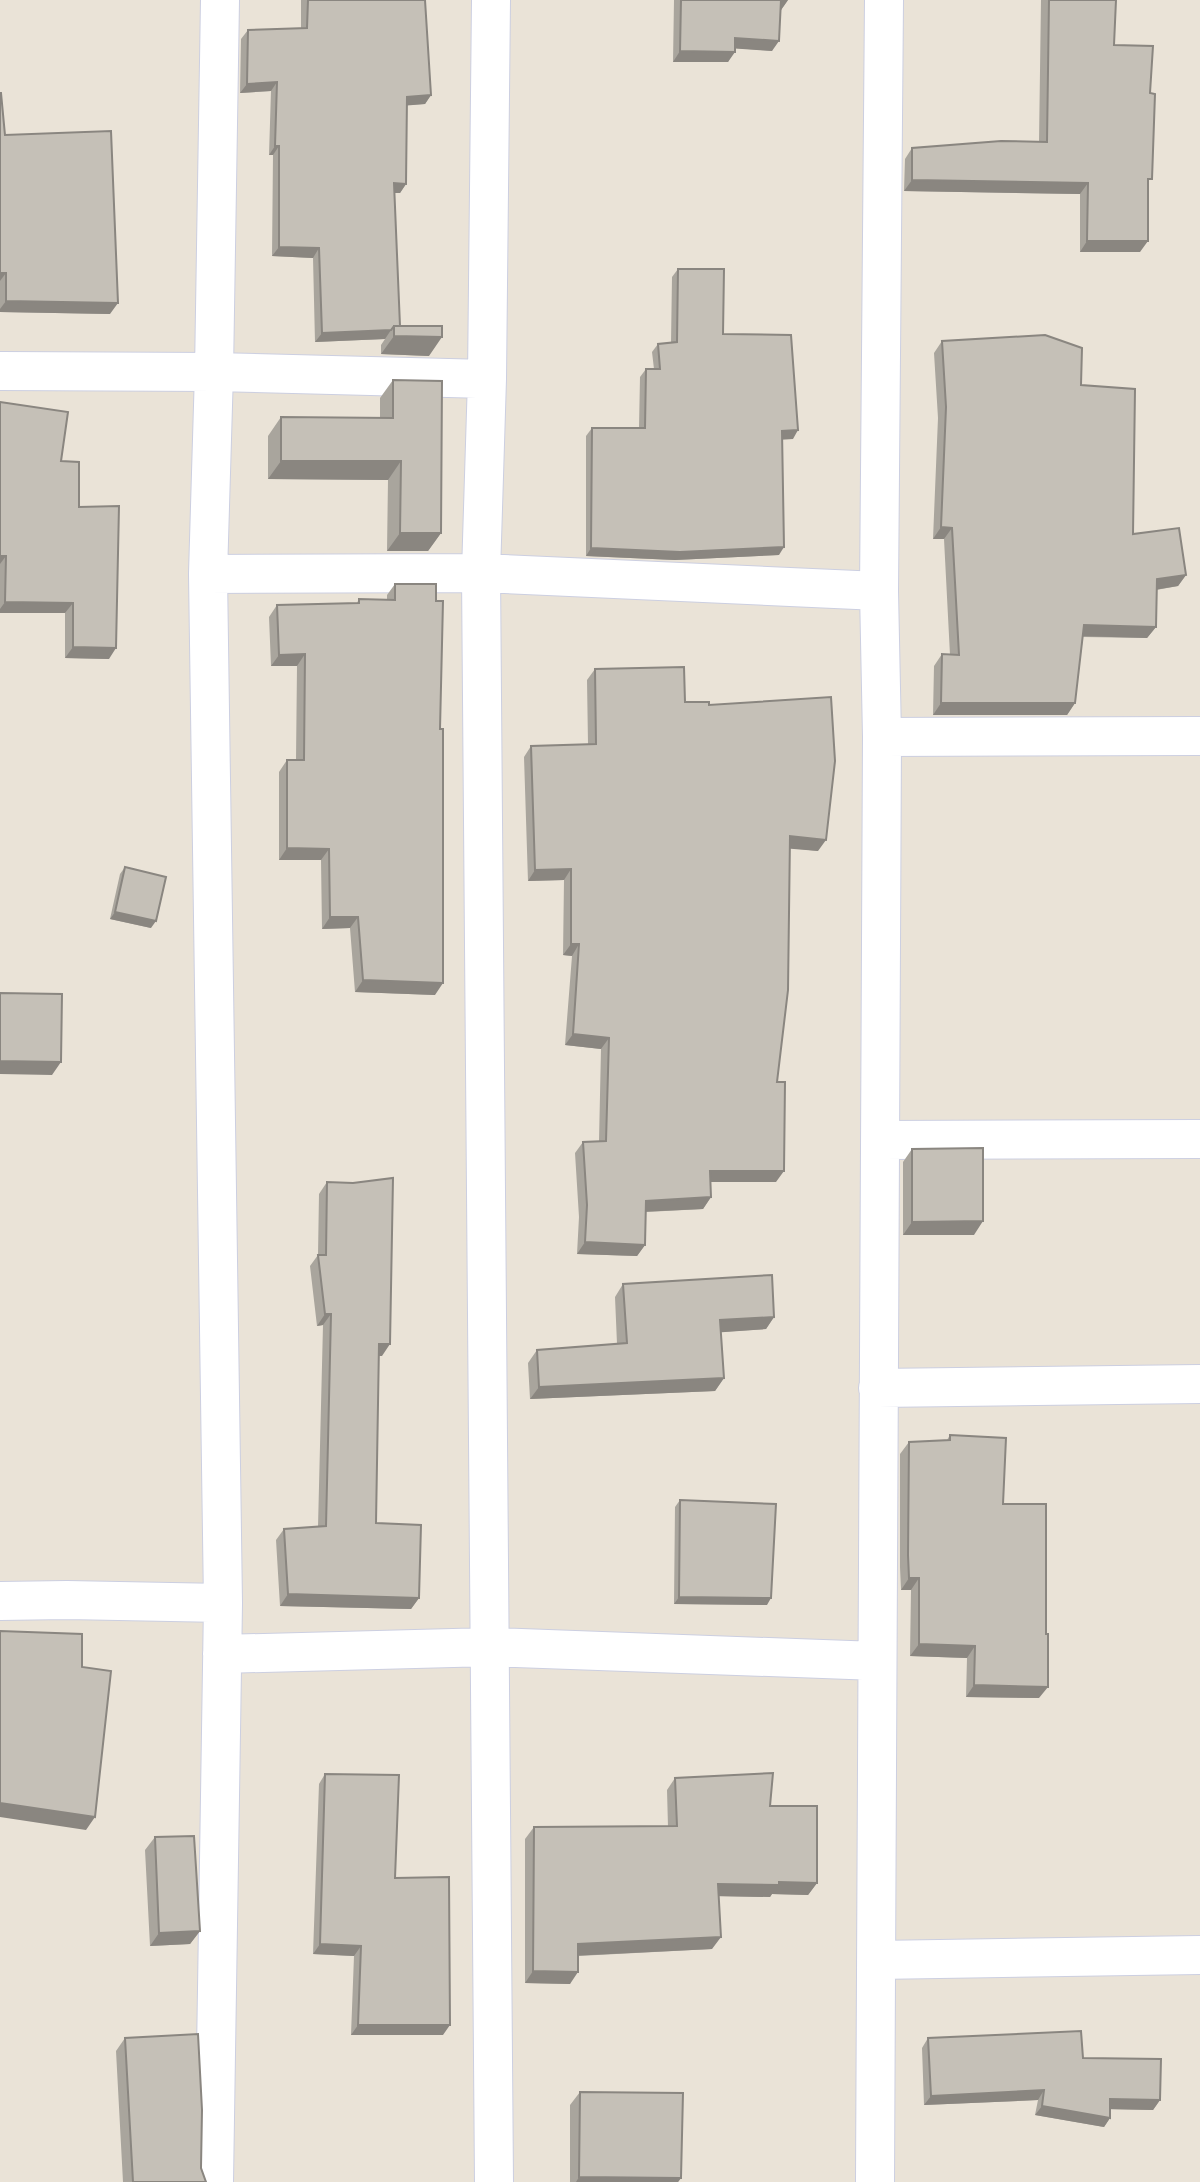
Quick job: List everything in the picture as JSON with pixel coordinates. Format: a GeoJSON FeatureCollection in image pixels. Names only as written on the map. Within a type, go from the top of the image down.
{"type":"FeatureCollection","features":[{"type":"Feature","properties":{"kind":"street"},"geometry":{"type":"LineString","coordinates":[[214,2182],[223,1603],[208,574],[214,372],[219,0]]}},
{"type":"Feature","properties":{"kind":"street"},"geometry":{"type":"LineString","coordinates":[[491,0],[487,379],[481,573],[494,2182]]}},
{"type":"Feature","properties":{"kind":"street"},"geometry":{"type":"LineString","coordinates":[[875,2182],[882,737],[879,591],[884,0]]}},
{"type":"Feature","properties":{"kind":"street"},"geometry":{"type":"LineString","coordinates":[[0,372],[214,372],[487,379]]}},
{"type":"Feature","properties":{"kind":"street"},"geometry":{"type":"LineString","coordinates":[[208,574],[481,573],[879,591]]}},
{"type":"Feature","properties":{"kind":"street"},"geometry":{"type":"LineString","coordinates":[[882,737],[1200,736]]}},
{"type":"Feature","properties":{"kind":"street"},"geometry":{"type":"LineString","coordinates":[[880,1140],[1200,1139]]}},
{"type":"Feature","properties":{"kind":"street"},"geometry":{"type":"LineString","coordinates":[[878,1388],[1200,1384]]}},
{"type":"Feature","properties":{"kind":"street"},"geometry":{"type":"LineString","coordinates":[[0,1601],[223,1603]]}},
{"type":"Feature","properties":{"kind":"street"},"geometry":{"type":"LineString","coordinates":[[222,1654],[491,1647],[877,1661]]}},
{"type":"Feature","properties":{"kind":"street"},"geometry":{"type":"LineString","coordinates":[[876,1959],[1200,1955]]}},
{"type":"Feature","properties":{"kind":"building"},"geometry":{"type":"Polygon","coordinates":[[[308,0],[425,0],[431,95],[407,97],[406,184],[394,183],[400,326],[394,326],[391,330],[322,333],[319,248],[279,247],[279,146],[275,146],[277,82],[247,84],[248,30],[307,28],[308,0]]]}},
{"type":"Feature","properties":{"kind":"building"},"geometry":{"type":"Polygon","coordinates":[[[681,0],[781,0],[779,41],[735,38],[735,52],[680,51],[681,0]]]}},
{"type":"Feature","properties":{"kind":"building"},"geometry":{"type":"Polygon","coordinates":[[[1049,0],[1116,0],[1114,45],[1153,46],[1150,93],[1155,94],[1152,179],[1148,179],[1148,241],[1087,241],[1088,183],[912,180],[912,148],[1001,141],[1047,142],[1049,0]]]}},
{"type":"Feature","properties":{"kind":"building"},"geometry":{"type":"Polygon","coordinates":[[[0,93],[5,135],[111,131],[118,303],[6,301],[6,273],[0,273],[0,93]]]}},
{"type":"Feature","properties":{"kind":"building"},"geometry":{"type":"Polygon","coordinates":[[[678,269],[724,269],[723,334],[791,335],[798,430],[782,431],[784,547],[680,552],[591,548],[592,428],[645,428],[646,369],[660,369],[658,344],[677,342],[678,269]]]}},
{"type":"Feature","properties":{"kind":"building"},"geometry":{"type":"Polygon","coordinates":[[[394,326],[442,326],[442,337],[394,336],[394,326]]]}},
{"type":"Feature","properties":{"kind":"building"},"geometry":{"type":"Polygon","coordinates":[[[1045,335],[1082,348],[1081,385],[1135,389],[1133,534],[1179,528],[1186,575],[1157,579],[1156,627],[1084,625],[1075,703],[941,703],[942,654],[959,655],[952,528],[941,527],[946,407],[942,341],[1045,335]]]}},
{"type":"Feature","properties":{"kind":"building"},"geometry":{"type":"Polygon","coordinates":[[[393,380],[442,381],[441,533],[400,533],[401,461],[281,461],[281,417],[393,418],[393,380]]]}},
{"type":"Feature","properties":{"kind":"building"},"geometry":{"type":"Polygon","coordinates":[[[0,402],[68,412],[61,461],[79,462],[79,507],[119,506],[116,648],[73,647],[73,603],[5,602],[6,556],[0,556],[0,402]]]}},
{"type":"Feature","properties":{"kind":"building"},"geometry":{"type":"Polygon","coordinates":[[[395,584],[436,584],[436,601],[443,601],[440,729],[443,729],[443,983],[363,980],[358,917],[330,917],[329,849],[287,848],[287,760],[304,760],[305,654],[279,655],[277,605],[359,603],[359,599],[395,600],[395,584]]]}},
{"type":"Feature","properties":{"kind":"building"},"geometry":{"type":"Polygon","coordinates":[[[684,667],[685,702],[709,702],[709,705],[831,697],[835,761],[826,840],[790,836],[788,990],[777,1082],[785,1082],[784,1171],[710,1171],[711,1197],[646,1201],[645,1245],[585,1242],[587,1205],[583,1142],[606,1141],[609,1038],[573,1034],[579,944],[571,944],[571,869],[535,870],[531,746],[596,744],[595,669],[684,667]]]}},
{"type":"Feature","properties":{"kind":"building"},"geometry":{"type":"Polygon","coordinates":[[[125,867],[166,877],[156,921],[115,912],[125,867]]]}},
{"type":"Feature","properties":{"kind":"building"},"geometry":{"type":"Polygon","coordinates":[[[0,993],[62,994],[61,1062],[0,1061],[0,993]]]}},
{"type":"Feature","properties":{"kind":"building"},"geometry":{"type":"Polygon","coordinates":[[[983,1148],[983,1221],[912,1222],[912,1149],[983,1148]]]}},
{"type":"Feature","properties":{"kind":"building"},"geometry":{"type":"Polygon","coordinates":[[[393,1178],[390,1344],[379,1344],[376,1523],[421,1525],[419,1598],[288,1594],[284,1529],[326,1526],[331,1314],[325,1314],[318,1255],[326,1255],[327,1182],[353,1183],[393,1178]]]}},
{"type":"Feature","properties":{"kind":"building"},"geometry":{"type":"Polygon","coordinates":[[[772,1275],[774,1317],[720,1320],[724,1378],[539,1387],[537,1350],[627,1343],[623,1284],[772,1275]]]}},
{"type":"Feature","properties":{"kind":"building"},"geometry":{"type":"Polygon","coordinates":[[[950,1435],[1006,1438],[1003,1504],[1046,1504],[1048,1687],[974,1685],[975,1646],[919,1644],[919,1578],[909,1578],[909,1442],[950,1440],[950,1435]]]}},
{"type":"Feature","properties":{"kind":"building"},"geometry":{"type":"Polygon","coordinates":[[[680,1500],[776,1504],[771,1598],[679,1597],[680,1500]]]}},
{"type":"Feature","properties":{"kind":"building"},"geometry":{"type":"Polygon","coordinates":[[[0,1631],[82,1634],[82,1667],[111,1671],[95,1817],[0,1803],[0,1631]]]}},
{"type":"Feature","properties":{"kind":"building"},"geometry":{"type":"Polygon","coordinates":[[[773,1773],[770,1806],[817,1806],[817,1883],[718,1884],[721,1937],[578,1944],[578,1972],[533,1971],[534,1827],[677,1826],[675,1778],[773,1773]]]}},
{"type":"Feature","properties":{"kind":"building"},"geometry":{"type":"Polygon","coordinates":[[[325,1774],[399,1775],[395,1878],[449,1877],[450,2025],[358,2025],[361,1946],[320,1944],[325,1774]]]}},
{"type":"Feature","properties":{"kind":"building"},"geometry":{"type":"Polygon","coordinates":[[[194,1836],[200,1931],[159,1933],[155,1837],[194,1836]]]}},
{"type":"Feature","properties":{"kind":"building"},"geometry":{"type":"Polygon","coordinates":[[[1081,2031],[1083,2058],[1161,2059],[1160,2100],[1110,2099],[1110,2118],[1042,2106],[1044,2090],[931,2096],[928,2038],[1081,2031]]]}},
{"type":"Feature","properties":{"kind":"building"},"geometry":{"type":"Polygon","coordinates":[[[198,2034],[202,2110],[201,2168],[206,2182],[133,2182],[125,2038],[198,2034]]]}},
{"type":"Feature","properties":{"kind":"building"},"geometry":{"type":"Polygon","coordinates":[[[580,2092],[683,2093],[681,2178],[579,2177],[580,2092]]]}}]}
